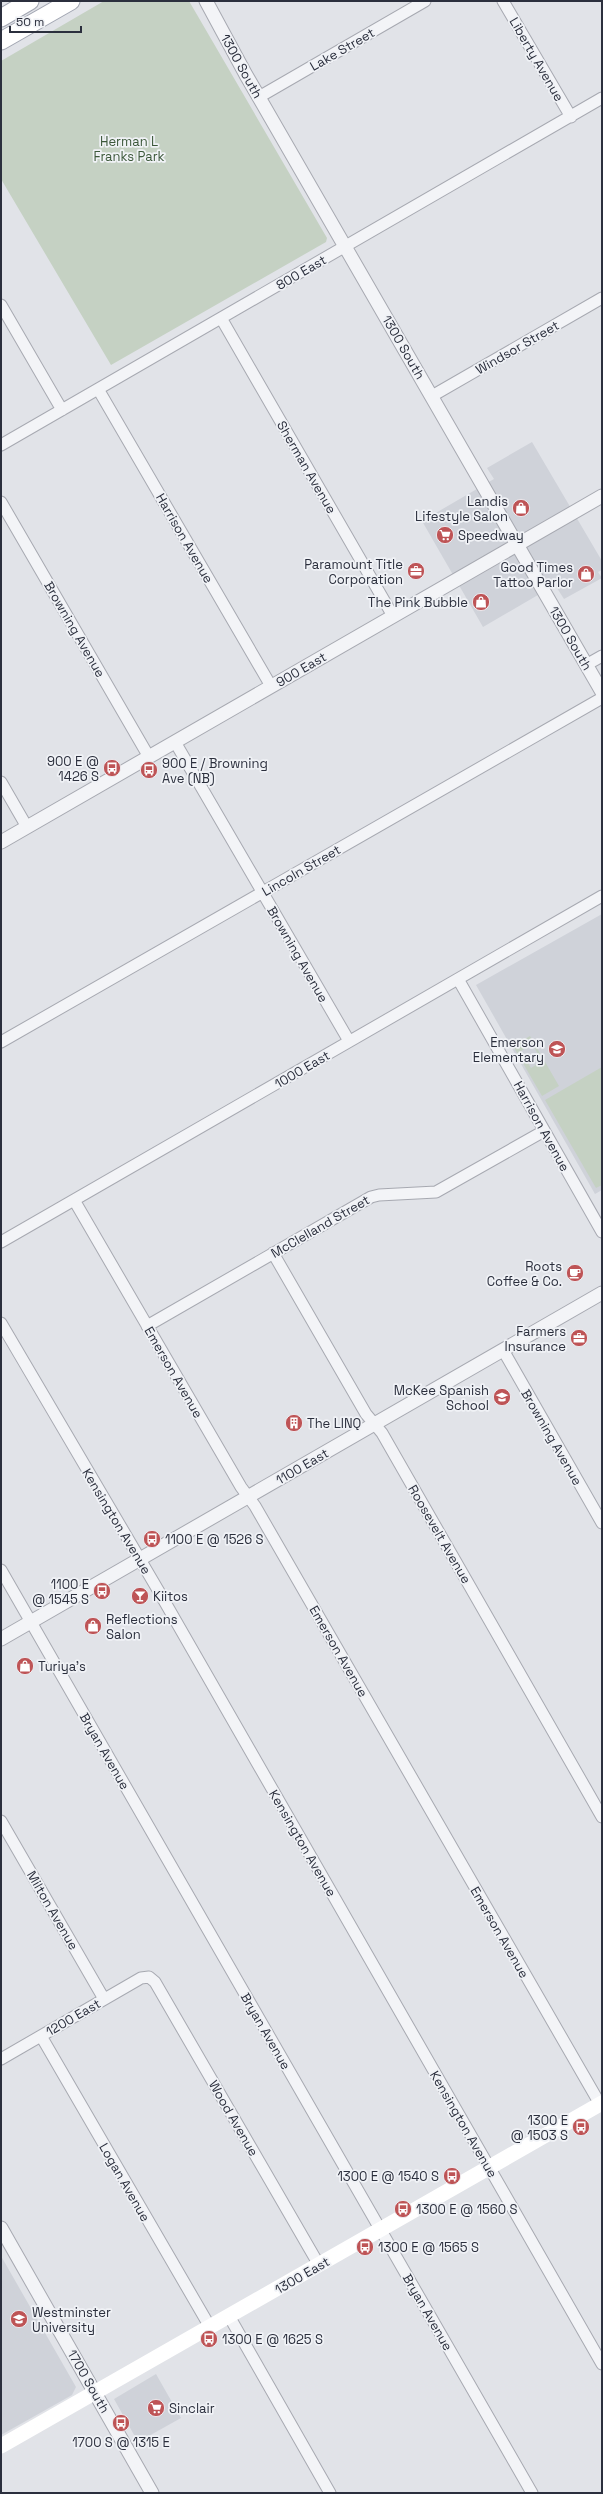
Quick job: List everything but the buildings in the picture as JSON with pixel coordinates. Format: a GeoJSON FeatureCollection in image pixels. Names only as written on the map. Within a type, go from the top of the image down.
{"type":"FeatureCollection","features":[{"type":"Feature","properties":{"kind":"main road"},"geometry":{"type":"LineString","coordinates":[[1,18],[30,1]]}},
{"type":"Feature","properties":{"kind":"main road"},"geometry":{"type":"LineString","coordinates":[[1,41],[71,1]]}},
{"type":"Feature","properties":{"kind":"main road","name":"1300 East"},"geometry":{"type":"LineString","coordinates":[[1,2446],[601,2104]]}},
{"type":"Feature","properties":{"kind":"street","name":"1300 South"},"geometry":{"type":"LineString","coordinates":[[206,1],[259,97],[602,692]]}},
{"type":"Feature","properties":{"kind":"street","name":"Lake Street"},"geometry":{"type":"LineString","coordinates":[[259,97],[425,1]]}},
{"type":"Feature","properties":{"kind":"street","name":"Liberty Avenue"},"geometry":{"type":"LineString","coordinates":[[503,1],[571,116]]}},
{"type":"Feature","properties":{"kind":"street","name":"800 East"},"geometry":{"type":"LineString","coordinates":[[1,445],[602,98]]}},
{"type":"Feature","properties":{"kind":"street","name":"Windsor Street"},"geometry":{"type":"LineString","coordinates":[[432,396],[602,298]]}},
{"type":"Feature","properties":{"kind":"street"},"geometry":{"type":"LineString","coordinates":[[1,306],[62,410]]}},
{"type":"Feature","properties":{"kind":"street","name":"Sherman Avenue"},"geometry":{"type":"LineString","coordinates":[[221,318],[393,616]]}},
{"type":"Feature","properties":{"kind":"street","name":"Harrison Avenue"},"geometry":{"type":"LineString","coordinates":[[98,389],[271,686]]}},
{"type":"Feature","properties":{"kind":"street","name":"900 East"},"geometry":{"type":"LineString","coordinates":[[1,842],[602,496]]}},
{"type":"Feature","properties":{"kind":"street","name":"Browning Avenue"},"geometry":{"type":"LineString","coordinates":[[1,502],[149,757]]}},
{"type":"Feature","properties":{"kind":"street"},"geometry":{"type":"LineString","coordinates":[[586,665],[602,656]]}},
{"type":"Feature","properties":{"kind":"street","name":"Lincoln Street"},"geometry":{"type":"LineString","coordinates":[[1,1042],[602,698]]}},
{"type":"Feature","properties":{"kind":"street","name":"Browning Avenue"},"geometry":{"type":"LineString","coordinates":[[175,742],[349,1042]]}},
{"type":"Feature","properties":{"kind":"street"},"geometry":{"type":"LineString","coordinates":[[1,782],[27,827]]}},
{"type":"Feature","properties":{"kind":"street","name":"1000 East"},"geometry":{"type":"LineString","coordinates":[[1,1242],[602,896]]}},
{"type":"Feature","properties":{"kind":"street","name":"Harrison Avenue"},"geometry":{"type":"LineString","coordinates":[[458,979],[602,1232]]}},
{"type":"Feature","properties":{"kind":"street","name":"McClelland Street"},"geometry":{"type":"LineString","coordinates":[[147,1326],[375,1195],[436,1192],[544,1131]]}},
{"type":"Feature","properties":{"kind":"street","name":"Emerson Avenue"},"geometry":{"type":"LineString","coordinates":[[74,1200],[601,2104]]}},
{"type":"Feature","properties":{"kind":"street","name":"Roosevelt Avenue"},"geometry":{"type":"LineString","coordinates":[[273,1254],[366,1414],[382,1433],[602,1817]]}},
{"type":"Feature","properties":{"kind":"street","name":"1100 East"},"geometry":{"type":"LineString","coordinates":[[1,1639],[602,1293]]}},
{"type":"Feature","properties":{"kind":"street","name":"Kensington Avenue"},"geometry":{"type":"LineString","coordinates":[[1,1323],[139,1559],[602,2364]]}},
{"type":"Feature","properties":{"kind":"street","name":"Browning Avenue"},"geometry":{"type":"LineString","coordinates":[[503,1350],[602,1523]]}},
{"type":"Feature","properties":{"kind":"street","name":"Bryan Avenue"},"geometry":{"type":"LineString","coordinates":[[1,1570],[532,2493]]}},
{"type":"Feature","properties":{"kind":"street","name":"Milton Avenue"},"geometry":{"type":"LineString","coordinates":[[1,1821],[104,1999]]}},
{"type":"Feature","properties":{"kind":"street","name":"1200 East"},"geometry":{"type":"LineString","coordinates":[[1,2059],[104,1999],[146,1977]]}},
{"type":"Feature","properties":{"kind":"street","name":"Wood Avenue"},"geometry":{"type":"LineString","coordinates":[[146,1977],[149,1977],[155,1982],[319,2265]]}},
{"type":"Feature","properties":{"kind":"street","name":"Logan Avenue"},"geometry":{"type":"LineString","coordinates":[[41,2036],[210,2327]]}},
{"type":"Feature","properties":{"kind":"street","name":"1700 South"},"geometry":{"type":"LineString","coordinates":[[1,2228],[152,2493]]}},
{"type":"Feature","properties":{"kind":"street"},"geometry":{"type":"LineString","coordinates":[[229,2316],[330,2493]]}},
{"type":"Feature","properties":{"kind":"shaded area"},"geometry":{"type":"Polygon","coordinates":[[[532,442],[602,561],[602,570],[598,572],[602,578],[564,599],[555,585],[483,627],[422,521],[494,479],[487,468],[532,442]]]}},
{"type":"Feature","properties":{"kind":"shaded area","name":"Emerson Elementary"},"geometry":{"type":"Polygon","coordinates":[[[602,914],[602,1190],[595,1194],[476,985],[602,914]]]}},
{"type":"Feature","properties":{"kind":"shaded area","name":"Westminster University"},"geometry":{"type":"Polygon","coordinates":[[[1,2256],[76,2387],[72,2395],[1,2435],[1,2256]]]}},
{"type":"Feature","properties":{"kind":"shaded area"},"geometry":{"type":"Polygon","coordinates":[[[156,2374],[181,2418],[138,2442],[114,2399],[156,2374]]]}},
{"type":"Feature","properties":{"kind":"green space","name":"Herman L Franks Park"},"geometry":{"type":"Polygon","coordinates":[[[104,1],[189,1],[327,238],[326,242],[111,365],[1,179],[1,61],[104,1]]]}},
{"type":"Feature","properties":{"kind":"green space"},"geometry":{"type":"Polygon","coordinates":[[[530,1036],[559,1086],[542,1096],[513,1046],[530,1036]],[[532,1044],[521,1051],[531,1068],[542,1061],[532,1044]]]}},
{"type":"Feature","properties":{"kind":"green space"},"geometry":{"type":"Polygon","coordinates":[[[602,1067],[602,1185],[596,1188],[545,1100],[602,1067]]]}},
{"type":"Feature","properties":{"kind":"place","name":"Landis Lifestyle Salon"},"geometry":{"type":"Point","coordinates":[521,508]}},
{"type":"Feature","properties":{"kind":"place","name":"Speedway"},"geometry":{"type":"Point","coordinates":[445,535]}},
{"type":"Feature","properties":{"kind":"place","name":"Paramount Title Corporation"},"geometry":{"type":"Point","coordinates":[416,571]}},
{"type":"Feature","properties":{"kind":"place","name":"Good Times Tattoo Parlor"},"geometry":{"type":"Point","coordinates":[586,574]}},
{"type":"Feature","properties":{"kind":"place","name":"The Pink Bubble"},"geometry":{"type":"Point","coordinates":[481,602]}},
{"type":"Feature","properties":{"kind":"place","name":"900 E @ 1426 S"},"geometry":{"type":"Point","coordinates":[112,768]}},
{"type":"Feature","properties":{"kind":"place","name":"900 E / Browning Ave (NB)"},"geometry":{"type":"Point","coordinates":[149,770]}},
{"type":"Feature","properties":{"kind":"place","name":"Emerson Elementary"},"geometry":{"type":"Point","coordinates":[557,1049]}},
{"type":"Feature","properties":{"kind":"place","name":"Roots Coffee & Co."},"geometry":{"type":"Point","coordinates":[575,1273]}},
{"type":"Feature","properties":{"kind":"place","name":"Farmers Insurance"},"geometry":{"type":"Point","coordinates":[579,1338]}},
{"type":"Feature","properties":{"kind":"place","name":"McKee Spanish School"},"geometry":{"type":"Point","coordinates":[502,1397]}},
{"type":"Feature","properties":{"kind":"place","name":"The LINQ"},"geometry":{"type":"Point","coordinates":[294,1423]}},
{"type":"Feature","properties":{"kind":"place","name":"1100 E @ 1526 S"},"geometry":{"type":"Point","coordinates":[152,1539]}},
{"type":"Feature","properties":{"kind":"place","name":"1100 E @ 1545 S"},"geometry":{"type":"Point","coordinates":[102,1591]}},
{"type":"Feature","properties":{"kind":"place","name":"Kiitos"},"geometry":{"type":"Point","coordinates":[140,1596]}},
{"type":"Feature","properties":{"kind":"place","name":"Reflections Salon"},"geometry":{"type":"Point","coordinates":[93,1626]}},
{"type":"Feature","properties":{"kind":"place","name":"Turiya's"},"geometry":{"type":"Point","coordinates":[25,1666]}},
{"type":"Feature","properties":{"kind":"place","name":"1300 E @ 1503 S"},"geometry":{"type":"Point","coordinates":[581,2127]}},
{"type":"Feature","properties":{"kind":"place","name":"1300 E @ 1540 S"},"geometry":{"type":"Point","coordinates":[452,2176]}},
{"type":"Feature","properties":{"kind":"place","name":"1300 E @ 1560 S"},"geometry":{"type":"Point","coordinates":[403,2209]}},
{"type":"Feature","properties":{"kind":"place","name":"1300 E @ 1565 S"},"geometry":{"type":"Point","coordinates":[365,2247]}},
{"type":"Feature","properties":{"kind":"place","name":"Westminster University"},"geometry":{"type":"Point","coordinates":[19,2319]}},
{"type":"Feature","properties":{"kind":"place","name":"1300 E @ 1625 S"},"geometry":{"type":"Point","coordinates":[209,2339]}},
{"type":"Feature","properties":{"kind":"place","name":"Sinclair"},"geometry":{"type":"Point","coordinates":[156,2408]}},
{"type":"Feature","properties":{"kind":"place","name":"1700 S @ 1315 E"},"geometry":{"type":"Point","coordinates":[121,2423]}}]}
